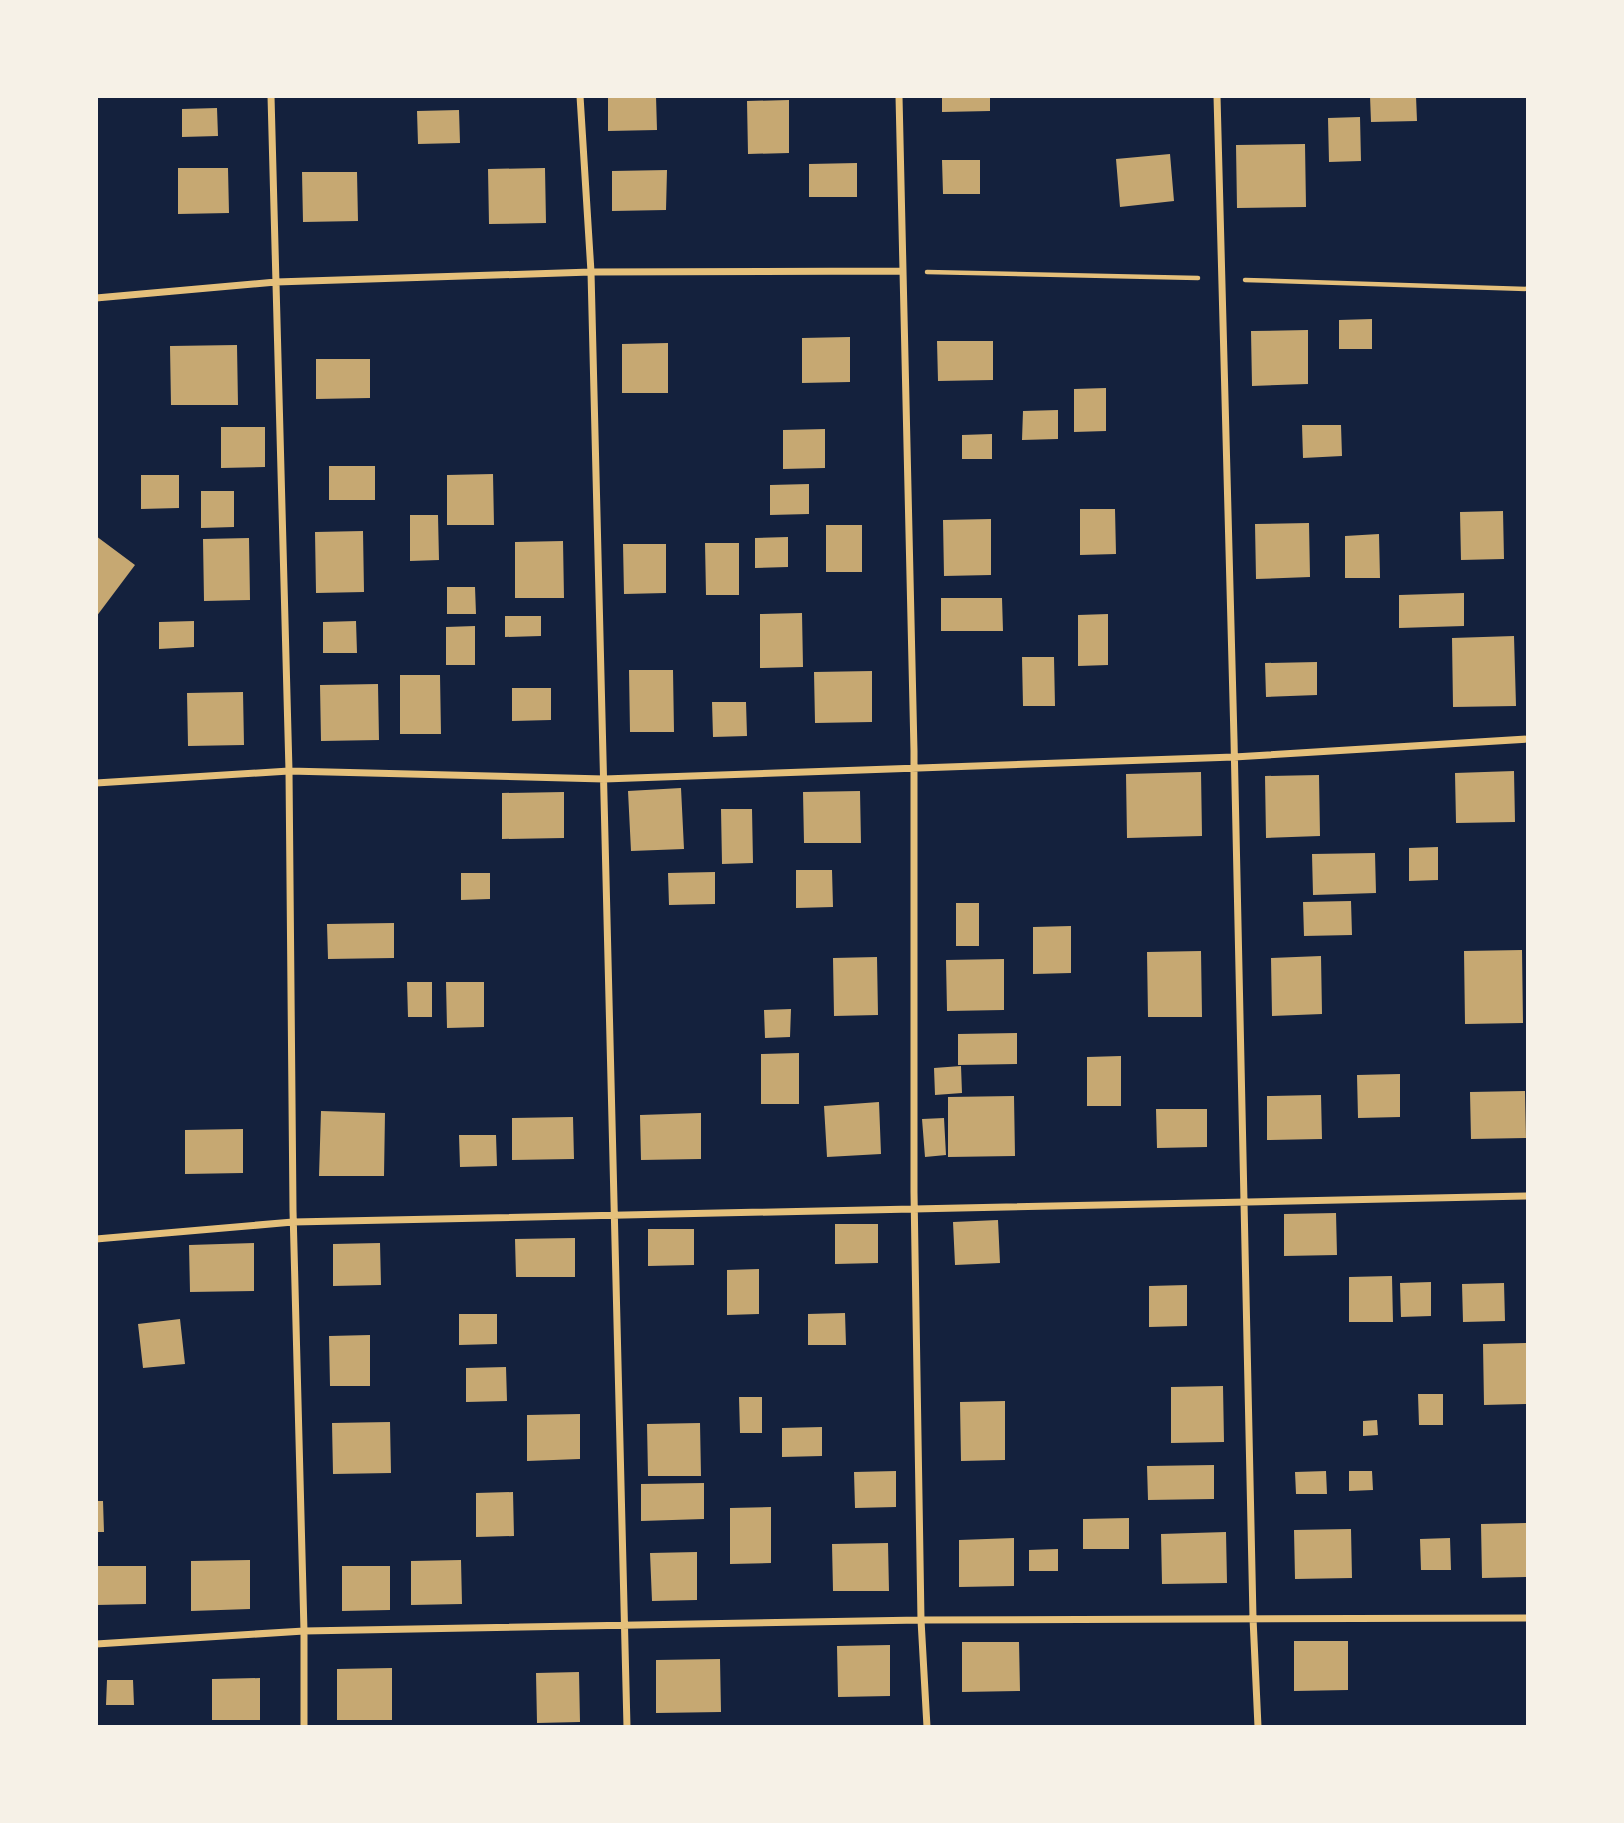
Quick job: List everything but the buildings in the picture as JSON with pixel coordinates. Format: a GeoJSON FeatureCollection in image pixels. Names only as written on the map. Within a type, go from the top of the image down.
{"type":"FeatureCollection","features":[{"type":"Feature","properties":{"kind":"street"},"geometry":{"type":"LineString","coordinates":[[271,96],[289,771],[293,1222],[304,1631],[303,1727]]}},
{"type":"Feature","properties":{"kind":"street"},"geometry":{"type":"LineString","coordinates":[[580,96],[591,272],[627,1727]]}},
{"type":"Feature","properties":{"kind":"street"},"geometry":{"type":"LineString","coordinates":[[899,96],[914,766],[915,1211],[921,1620],[926,1727]]}},
{"type":"Feature","properties":{"kind":"street"},"geometry":{"type":"LineString","coordinates":[[1217,96],[1242,1202],[1258,1727]]}},
{"type":"Feature","properties":{"kind":"street"},"geometry":{"type":"LineString","coordinates":[[96,298],[276,282],[591,272],[902,271]]}},
{"type":"Feature","properties":{"kind":"street"},"geometry":{"type":"LineString","coordinates":[[96,783],[289,771],[604,779],[914,766],[1234,757],[1528,739]]}},
{"type":"Feature","properties":{"kind":"street"},"geometry":{"type":"LineString","coordinates":[[96,1239],[293,1222],[1528,1196]]}},
{"type":"Feature","properties":{"kind":"street"},"geometry":{"type":"LineString","coordinates":[[96,1644],[304,1631],[921,1620],[1528,1618]]}}]}
